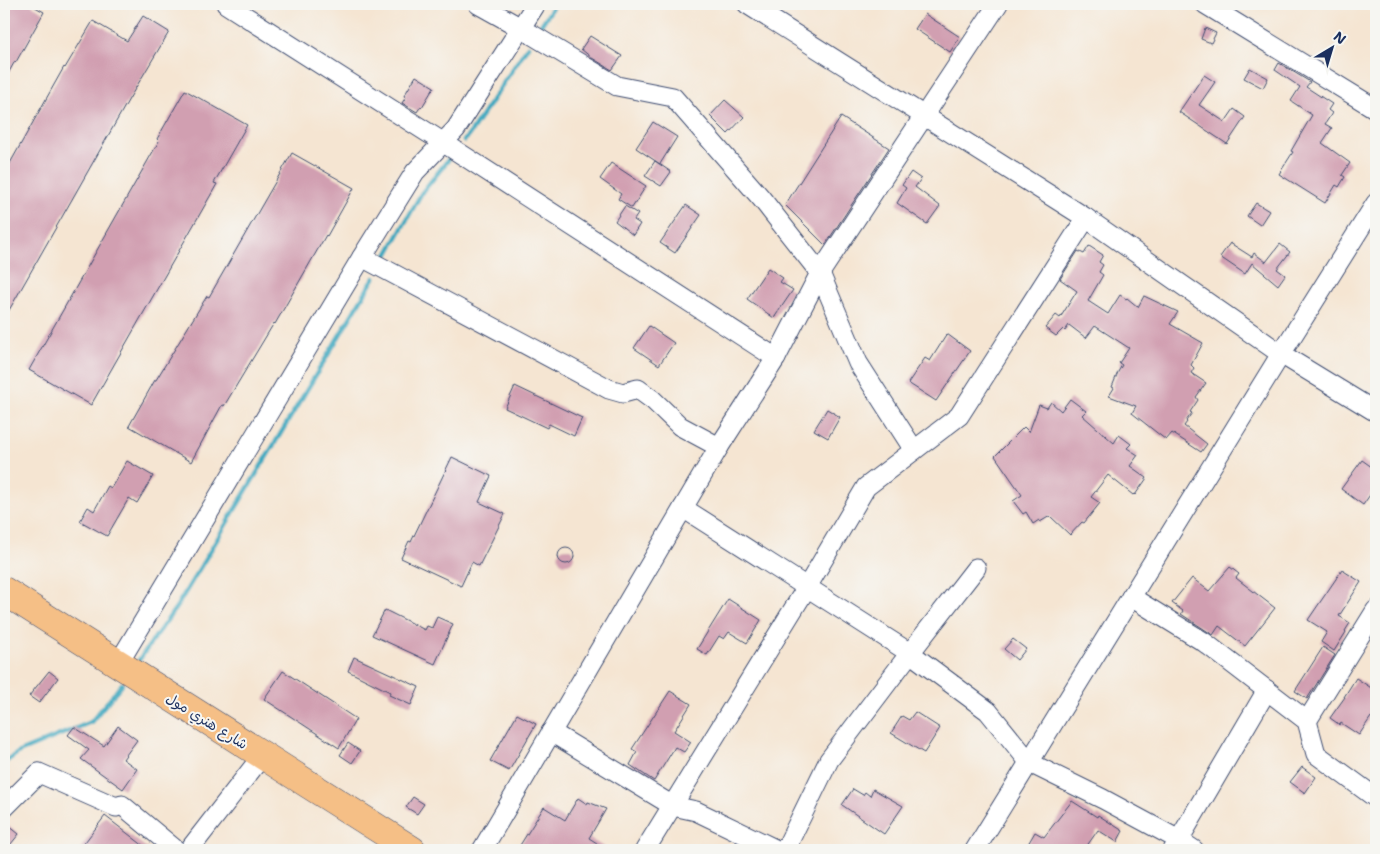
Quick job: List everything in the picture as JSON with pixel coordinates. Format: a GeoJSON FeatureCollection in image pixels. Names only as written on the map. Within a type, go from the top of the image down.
{"type":"FeatureCollection","features":[{"type":"Feature","properties":{"kind":"highway","name":"شارع هنري مول"},"geometry":{"type":"LineString","coordinates":[[4,591],[405,849]]}},
{"type":"Feature","properties":{"kind":"street"},"geometry":{"type":"LineString","coordinates":[[226,4],[776,358]]}},
{"type":"Feature","properties":{"kind":"street"},"geometry":{"type":"LineString","coordinates":[[478,4],[617,86],[673,97],[761,198],[820,273],[858,362],[914,450]]}},
{"type":"Feature","properties":{"kind":"street"},"geometry":{"type":"LineString","coordinates":[[118,664],[362,258],[416,172],[456,129],[536,4]]}},
{"type":"Feature","properties":{"kind":"street"},"geometry":{"type":"LineString","coordinates":[[747,4],[1086,218],[1281,354],[1376,412]]}},
{"type":"Feature","properties":{"kind":"street"},"geometry":{"type":"LineString","coordinates":[[482,850],[719,447],[776,358],[820,273],[998,4]]}},
{"type":"Feature","properties":{"kind":"street"},"geometry":{"type":"LineString","coordinates":[[1205,4],[1376,109]]}},
{"type":"Feature","properties":{"kind":"street"},"geometry":{"type":"LineString","coordinates":[[975,850],[1281,354],[1376,205]]}},
{"type":"Feature","properties":{"kind":"street"},"geometry":{"type":"LineString","coordinates":[[646,850],[866,488],[959,416],[1086,218]]}},
{"type":"Feature","properties":{"kind":"street"},"geometry":{"type":"LineString","coordinates":[[362,258],[608,389],[623,393],[638,389],[653,400],[680,426],[719,447]]}},
{"type":"Feature","properties":{"kind":"street"},"geometry":{"type":"LineString","coordinates":[[683,508],[910,653],[988,711],[1030,762],[1103,798],[1182,847],[1267,690]]}},
{"type":"Feature","properties":{"kind":"street"},"geometry":{"type":"LineString","coordinates":[[785,850],[829,760],[976,568]]}},
{"type":"Feature","properties":{"kind":"street"},"geometry":{"type":"LineString","coordinates":[[1131,597],[1204,642],[1308,720],[1316,754],[1376,798]]}},
{"type":"Feature","properties":{"kind":"street"},"geometry":{"type":"LineString","coordinates":[[1308,720],[1376,610]]}},
{"type":"Feature","properties":{"kind":"street"},"geometry":{"type":"LineString","coordinates":[[551,732],[673,806],[696,811],[777,850]]}},
{"type":"Feature","properties":{"kind":"street"},"geometry":{"type":"LineString","coordinates":[[189,850],[262,756]]}},
{"type":"Feature","properties":{"kind":"street"},"geometry":{"type":"LineString","coordinates":[[4,808],[39,773],[116,807],[122,805],[176,850]]}},
{"type":"Feature","properties":{"kind":"building"},"geometry":{"type":"Polygon","coordinates":[[[4,4],[30,4],[44,12],[4,81],[4,4]]]}},
{"type":"Feature","properties":{"kind":"building"},"geometry":{"type":"Polygon","coordinates":[[[925,14],[960,37],[950,52],[915,29],[925,14]]]}},
{"type":"Feature","properties":{"kind":"building"},"geometry":{"type":"Polygon","coordinates":[[[143,16],[169,32],[4,319],[4,174],[64,67],[93,21],[127,41],[143,16]]]}},
{"type":"Feature","properties":{"kind":"building"},"geometry":{"type":"Polygon","coordinates":[[[1205,28],[1216,33],[1211,43],[1201,39],[1205,28]]]}},
{"type":"Feature","properties":{"kind":"building"},"geometry":{"type":"Polygon","coordinates":[[[590,36],[622,56],[612,70],[581,49],[590,36]]]}},
{"type":"Feature","properties":{"kind":"building"},"geometry":{"type":"Polygon","coordinates":[[[1279,63],[1310,82],[1306,87],[1332,104],[1328,110],[1332,113],[1325,124],[1332,128],[1322,143],[1350,163],[1342,175],[1345,177],[1339,187],[1336,185],[1325,203],[1279,174],[1312,115],[1291,101],[1300,87],[1275,70],[1279,63]]]}},
{"type":"Feature","properties":{"kind":"building"},"geometry":{"type":"Polygon","coordinates":[[[1250,68],[1268,78],[1263,88],[1244,78],[1250,68]]]}},
{"type":"Feature","properties":{"kind":"building"},"geometry":{"type":"Polygon","coordinates":[[[1204,75],[1215,82],[1199,105],[1225,122],[1234,109],[1245,117],[1227,144],[1179,112],[1204,75]]]}},
{"type":"Feature","properties":{"kind":"building"},"geometry":{"type":"Polygon","coordinates":[[[416,76],[434,87],[417,112],[402,103],[416,76]]]}},
{"type":"Feature","properties":{"kind":"building"},"geometry":{"type":"Polygon","coordinates":[[[185,90],[247,125],[214,183],[217,184],[91,405],[29,370],[159,141],[157,139],[185,90]]]}},
{"type":"Feature","properties":{"kind":"building"},"geometry":{"type":"Polygon","coordinates":[[[725,100],[744,117],[728,134],[710,116],[725,100]]]}},
{"type":"Feature","properties":{"kind":"building"},"geometry":{"type":"Polygon","coordinates":[[[841,117],[889,148],[825,245],[785,205],[841,117]]]}},
{"type":"Feature","properties":{"kind":"building"},"geometry":{"type":"Polygon","coordinates":[[[653,122],[677,137],[660,164],[636,148],[653,122]]]}},
{"type":"Feature","properties":{"kind":"building"},"geometry":{"type":"Polygon","coordinates":[[[292,153],[354,188],[275,324],[224,406],[222,405],[191,462],[129,426],[207,296],[209,297],[292,153]]]}},
{"type":"Feature","properties":{"kind":"building"},"geometry":{"type":"Polygon","coordinates":[[[655,161],[671,172],[661,186],[645,176],[655,161]]]}},
{"type":"Feature","properties":{"kind":"building"},"geometry":{"type":"Polygon","coordinates":[[[611,163],[646,186],[632,208],[618,199],[621,194],[600,179],[611,163]]]}},
{"type":"Feature","properties":{"kind":"building"},"geometry":{"type":"Polygon","coordinates":[[[911,172],[921,179],[915,187],[940,206],[927,224],[897,203],[906,188],[902,185],[911,172]]]}},
{"type":"Feature","properties":{"kind":"building"},"geometry":{"type":"Polygon","coordinates":[[[1256,203],[1269,211],[1260,225],[1247,216],[1256,203]]]}},
{"type":"Feature","properties":{"kind":"building"},"geometry":{"type":"Polygon","coordinates":[[[686,205],[701,215],[675,253],[660,243],[686,205]]]}},
{"type":"Feature","properties":{"kind":"building"},"geometry":{"type":"Polygon","coordinates":[[[625,206],[638,214],[634,220],[640,224],[633,235],[615,221],[625,206]]]}},
{"type":"Feature","properties":{"kind":"building"},"geometry":{"type":"Polygon","coordinates":[[[1230,243],[1252,257],[1254,253],[1266,262],[1280,244],[1290,252],[1277,269],[1285,275],[1278,285],[1252,263],[1245,274],[1220,257],[1230,243]]]}},
{"type":"Feature","properties":{"kind":"building"},"geometry":{"type":"Polygon","coordinates":[[[1089,246],[1103,255],[1099,262],[1103,265],[1099,272],[1103,275],[1088,301],[1108,314],[1120,295],[1138,307],[1144,296],[1178,312],[1170,324],[1203,343],[1191,365],[1194,368],[1191,373],[1206,383],[1196,397],[1198,400],[1184,426],[1207,444],[1201,452],[1172,433],[1166,440],[1132,413],[1136,406],[1109,396],[1114,388],[1112,387],[1122,365],[1119,363],[1129,348],[1095,326],[1086,338],[1069,325],[1065,331],[1063,329],[1056,336],[1045,328],[1056,315],[1060,318],[1077,291],[1060,279],[1078,251],[1084,254],[1089,246]]]}},
{"type":"Feature","properties":{"kind":"building"},"geometry":{"type":"Polygon","coordinates":[[[768,268],[783,278],[780,282],[793,290],[774,318],[747,299],[768,268]]]}},
{"type":"Feature","properties":{"kind":"building"},"geometry":{"type":"Polygon","coordinates":[[[649,326],[674,343],[659,365],[634,348],[649,326]]]}},
{"type":"Feature","properties":{"kind":"building"},"geometry":{"type":"Polygon","coordinates":[[[947,334],[970,351],[936,401],[908,383],[925,358],[930,361],[947,334]]]}},
{"type":"Feature","properties":{"kind":"building"},"geometry":{"type":"Polygon","coordinates":[[[515,386],[582,418],[574,436],[549,424],[547,428],[505,408],[515,386]]]}},
{"type":"Feature","properties":{"kind":"building"},"geometry":{"type":"Polygon","coordinates":[[[1070,399],[1086,411],[1082,415],[1114,443],[1119,435],[1131,444],[1127,448],[1138,455],[1130,466],[1147,478],[1135,495],[1133,495],[1108,475],[1091,497],[1100,503],[1084,523],[1082,522],[1070,535],[1050,516],[1033,524],[1026,512],[1023,514],[1013,501],[1022,495],[995,456],[1024,427],[1029,432],[1039,405],[1047,408],[1051,402],[1061,411],[1070,399]]]}},
{"type":"Feature","properties":{"kind":"building"},"geometry":{"type":"Polygon","coordinates":[[[827,409],[840,417],[828,438],[814,430],[827,409]]]}},
{"type":"Feature","properties":{"kind":"building"},"geometry":{"type":"Polygon","coordinates":[[[452,457],[491,476],[479,502],[505,514],[479,566],[472,562],[461,586],[401,558],[409,541],[411,542],[452,457]]]}},
{"type":"Feature","properties":{"kind":"building"},"geometry":{"type":"Polygon","coordinates":[[[1362,460],[1376,470],[1376,486],[1363,505],[1341,489],[1362,460]]]}},
{"type":"Feature","properties":{"kind":"building"},"geometry":{"type":"Polygon","coordinates":[[[127,461],[153,476],[137,503],[129,498],[107,536],[80,521],[88,507],[94,511],[108,486],[111,488],[127,461]]]}},
{"type":"Feature","properties":{"kind":"building"},"geometry":{"type":"Polygon","coordinates":[[[566,548],[574,556],[566,564],[558,556],[566,548]]]}},
{"type":"Feature","properties":{"kind":"building"},"geometry":{"type":"Polygon","coordinates":[[[1230,567],[1239,574],[1236,578],[1275,608],[1245,646],[1219,626],[1213,635],[1181,614],[1183,611],[1172,603],[1192,578],[1209,591],[1230,567]]]}},
{"type":"Feature","properties":{"kind":"building"},"geometry":{"type":"Polygon","coordinates":[[[1342,570],[1361,582],[1339,616],[1350,623],[1334,651],[1321,642],[1327,632],[1308,620],[1342,570]]]}},
{"type":"Feature","properties":{"kind":"building"},"geometry":{"type":"Polygon","coordinates":[[[728,599],[761,620],[747,643],[729,632],[724,639],[719,636],[707,655],[697,649],[728,599]]]}},
{"type":"Feature","properties":{"kind":"building"},"geometry":{"type":"Polygon","coordinates":[[[385,610],[425,630],[427,626],[432,628],[437,617],[453,624],[435,664],[372,635],[385,610]]]}},
{"type":"Feature","properties":{"kind":"building"},"geometry":{"type":"Polygon","coordinates":[[[1013,639],[1026,649],[1017,660],[1004,649],[1013,639]]]}},
{"type":"Feature","properties":{"kind":"building"},"geometry":{"type":"Polygon","coordinates":[[[1323,647],[1335,655],[1307,699],[1295,691],[1323,647]]]}},
{"type":"Feature","properties":{"kind":"building"},"geometry":{"type":"Polygon","coordinates":[[[354,657],[419,687],[411,705],[389,695],[390,692],[348,671],[354,657]]]}},
{"type":"Feature","properties":{"kind":"building"},"geometry":{"type":"Polygon","coordinates":[[[49,671],[58,678],[39,703],[29,696],[49,671]]]}},
{"type":"Feature","properties":{"kind":"building"},"geometry":{"type":"Polygon","coordinates":[[[283,671],[356,719],[339,748],[264,699],[283,671]]]}},
{"type":"Feature","properties":{"kind":"building"},"geometry":{"type":"Polygon","coordinates":[[[1356,678],[1376,691],[1376,720],[1371,717],[1359,735],[1330,718],[1356,678]]]}},
{"type":"Feature","properties":{"kind":"building"},"geometry":{"type":"Polygon","coordinates":[[[670,691],[691,704],[674,731],[691,742],[684,752],[675,747],[654,781],[630,765],[637,752],[632,749],[670,691]]]}},
{"type":"Feature","properties":{"kind":"building"},"geometry":{"type":"Polygon","coordinates":[[[915,712],[940,728],[924,753],[891,733],[902,716],[909,720],[915,712]]]}},
{"type":"Feature","properties":{"kind":"building"},"geometry":{"type":"Polygon","coordinates":[[[517,714],[536,724],[509,771],[490,761],[517,714]]]}},
{"type":"Feature","properties":{"kind":"building"},"geometry":{"type":"Polygon","coordinates":[[[118,726],[137,740],[123,759],[137,769],[123,789],[81,759],[89,750],[68,735],[74,727],[104,746],[118,726]]]}},
{"type":"Feature","properties":{"kind":"building"},"geometry":{"type":"Polygon","coordinates":[[[348,743],[360,751],[352,763],[340,755],[348,743]]]}},
{"type":"Feature","properties":{"kind":"building"},"geometry":{"type":"Polygon","coordinates":[[[1302,767],[1316,777],[1305,793],[1290,782],[1302,767]]]}},
{"type":"Feature","properties":{"kind":"building"},"geometry":{"type":"Polygon","coordinates":[[[853,789],[863,795],[865,792],[870,796],[873,789],[903,806],[884,834],[842,805],[853,789]]]}},
{"type":"Feature","properties":{"kind":"building"},"geometry":{"type":"Polygon","coordinates":[[[413,797],[424,804],[417,814],[406,807],[413,797]]]}},
{"type":"Feature","properties":{"kind":"building"},"geometry":{"type":"Polygon","coordinates":[[[578,798],[587,804],[588,802],[606,809],[589,838],[608,850],[517,850],[544,807],[565,820],[578,798]]]}},
{"type":"Feature","properties":{"kind":"building"},"geometry":{"type":"Polygon","coordinates":[[[1072,801],[1123,831],[1117,842],[1098,830],[1084,850],[1040,850],[1028,844],[1035,832],[1044,837],[1072,801]]]}},
{"type":"Feature","properties":{"kind":"building"},"geometry":{"type":"Polygon","coordinates":[[[105,816],[149,850],[79,850],[105,816]]]}},
{"type":"Feature","properties":{"kind":"building"},"geometry":{"type":"Polygon","coordinates":[[[9,826],[19,834],[4,850],[4,832],[9,826]]]}},
{"type":"Feature","properties":{"kind":"waterway"},"geometry":{"type":"LineString","coordinates":[[541,25],[555,4]]}},
{"type":"Feature","properties":{"kind":"waterway"},"geometry":{"type":"LineString","coordinates":[[464,141],[528,46]]}},
{"type":"Feature","properties":{"kind":"waterway"},"geometry":{"type":"LineString","coordinates":[[386,257],[421,194],[448,160]]}},
{"type":"Feature","properties":{"kind":"waterway"},"geometry":{"type":"LineString","coordinates":[[139,660],[177,606],[374,278]]}},
{"type":"Feature","properties":{"kind":"waterway"},"geometry":{"type":"LineString","coordinates":[[4,763],[19,752],[91,722],[122,684]]}}]}
